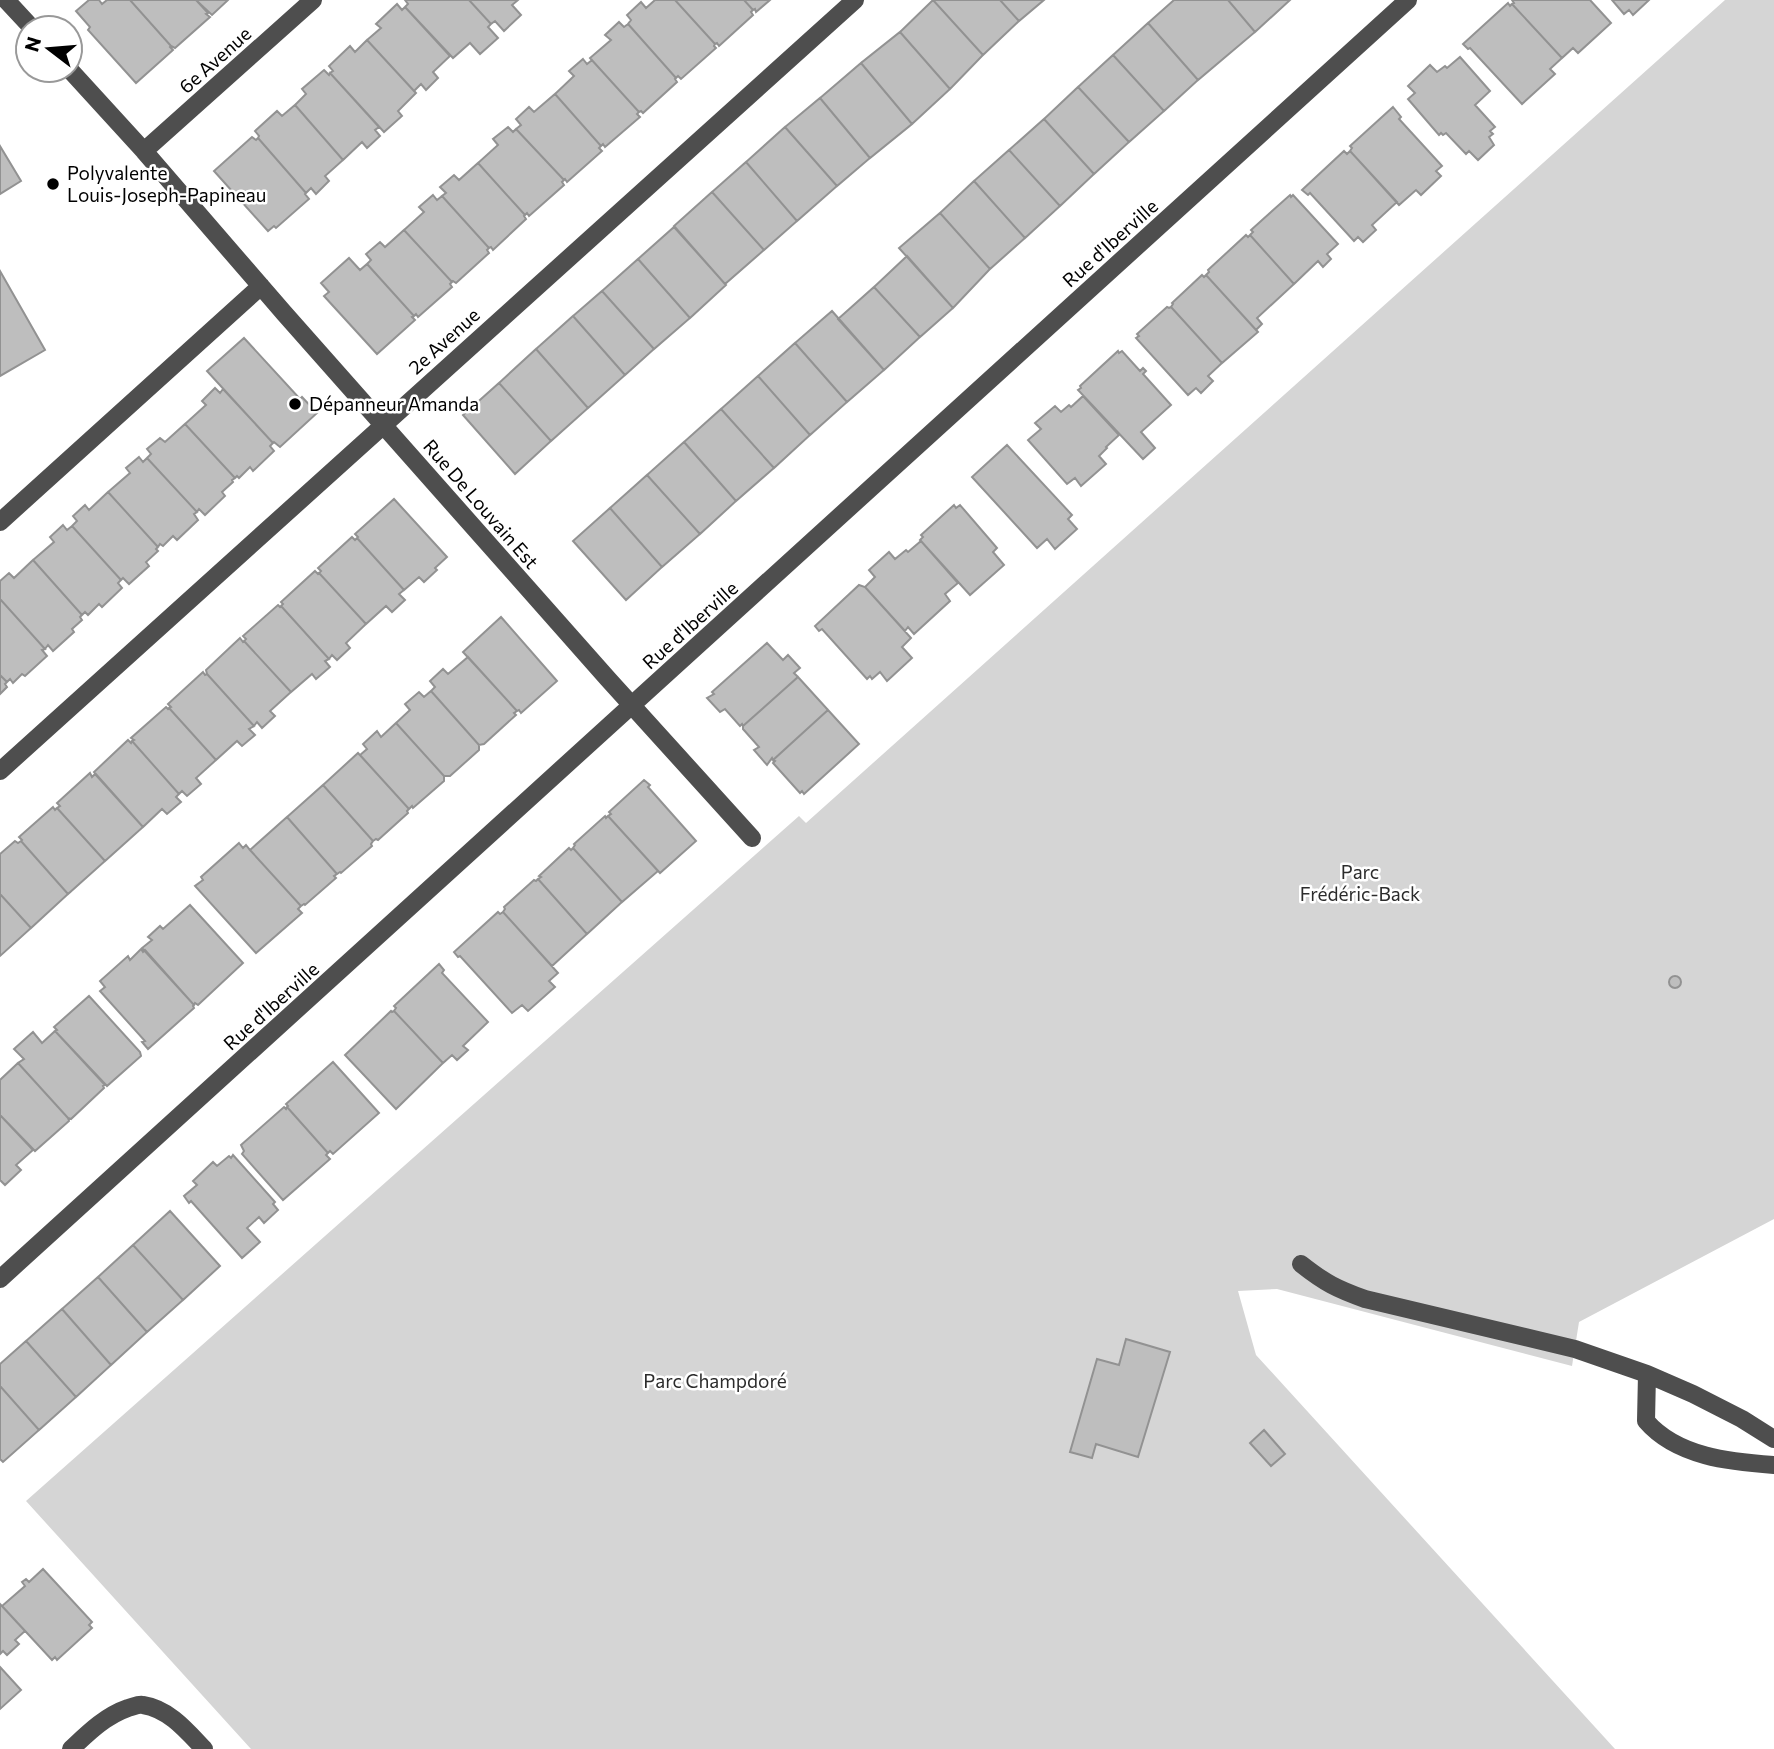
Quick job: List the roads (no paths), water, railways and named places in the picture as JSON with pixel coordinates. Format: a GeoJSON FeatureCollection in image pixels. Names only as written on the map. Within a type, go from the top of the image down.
{"type":"FeatureCollection","features":[{"type":"Feature","properties":{"kind":"street"},"geometry":{"type":"LineString","coordinates":[[6,0],[19,14]]}},
{"type":"Feature","properties":{"kind":"street","name":"6e Avenue"},"geometry":{"type":"LineString","coordinates":[[144,151],[313,0]]}},
{"type":"Feature","properties":{"kind":"street","name":"2e Avenue"},"geometry":{"type":"LineString","coordinates":[[0,771],[855,0]]}},
{"type":"Feature","properties":{"kind":"street","name":"Rue d'Iberville"},"geometry":{"type":"LineString","coordinates":[[0,1279],[1408,0]]}},
{"type":"Feature","properties":{"kind":"street","name":"Rue De Louvain Est"},"geometry":{"type":"LineString","coordinates":[[83,84],[632,706],[752,838]]}},
{"type":"Feature","properties":{"kind":"street"},"geometry":{"type":"LineString","coordinates":[[0,522],[261,286]]}},
{"type":"Feature","properties":{"kind":"street"},"geometry":{"type":"LineString","coordinates":[[1301,1264],[1338,1290],[1365,1299],[1575,1349],[1647,1374],[1717,1407],[1774,1439]]}},
{"type":"Feature","properties":{"kind":"street"},"geometry":{"type":"LineString","coordinates":[[1647,1374],[1646,1421],[1654,1431],[1672,1442],[1718,1459],[1774,1465]]}},
{"type":"Feature","properties":{"kind":"street"},"geometry":{"type":"LineString","coordinates":[[71,1749],[115,1713],[141,1704],[164,1712],[185,1728],[204,1749]]}},
{"type":"Feature","properties":{"kind":"place","name":"Polyvalente Louis-Joseph-Papineau"},"geometry":{"type":"Point","coordinates":[53,184]}},
{"type":"Feature","properties":{"kind":"place","name":"Dépanneur Amanda"},"geometry":{"type":"Point","coordinates":[295,404]}},
{"type":"Feature","properties":{"kind":"park label","name":"Parc Frédéric-Back"},"geometry":{"type":"Point","coordinates":[1360,883]}},
{"type":"Feature","properties":{"kind":"park label","name":"Parc Champdoré"},"geometry":{"type":"Point","coordinates":[715,1381]}}]}
